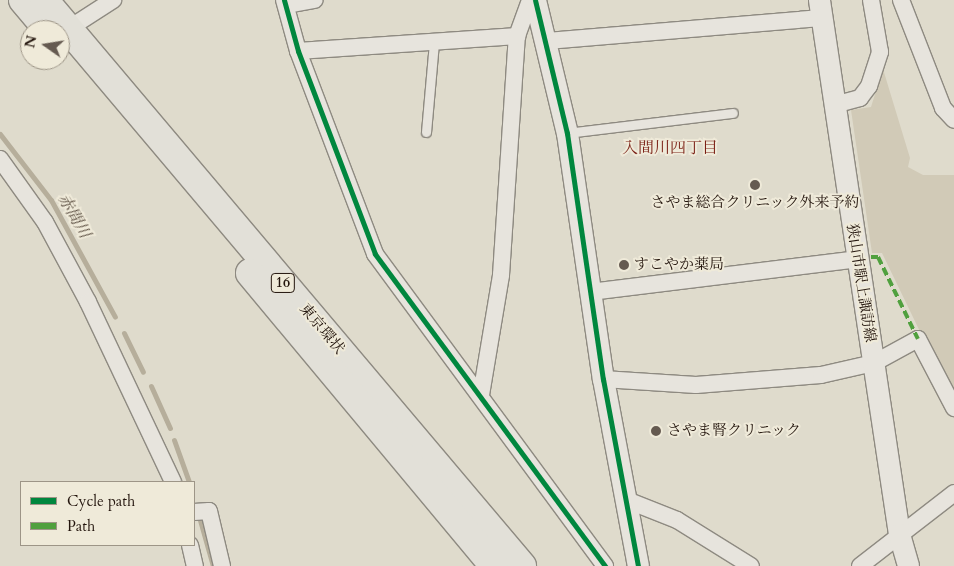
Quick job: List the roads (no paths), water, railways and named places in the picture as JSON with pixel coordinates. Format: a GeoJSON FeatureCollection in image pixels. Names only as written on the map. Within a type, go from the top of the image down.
{"type":"FeatureCollection","features":[{"type":"Feature","properties":{"kind":"highway","name":"東京環状"},"geometry":{"type":"LineString","coordinates":[[23,0],[44,20]]}},
{"type":"Feature","properties":{"kind":"highway","name":"東京環状"},"geometry":{"type":"LineString","coordinates":[[44,0],[53,20]]}},
{"type":"Feature","properties":{"kind":"highway","name":"東京環状"},"geometry":{"type":"LineString","coordinates":[[70,48],[494,566]]}},
{"type":"Feature","properties":{"kind":"highway","name":"東京環状"},"geometry":{"type":"LineString","coordinates":[[70,48],[522,566]]}},
{"type":"Feature","properties":{"kind":"street"},"geometry":{"type":"LineString","coordinates":[[70,28],[113,0]]}},
{"type":"Feature","properties":{"kind":"street"},"geometry":{"type":"LineString","coordinates":[[315,0],[285,3],[298,50],[375,254],[482,395],[605,566]]}},
{"type":"Feature","properties":{"kind":"street"},"geometry":{"type":"LineString","coordinates":[[482,395],[501,275],[517,36],[530,0]]}},
{"type":"Feature","properties":{"kind":"street"},"geometry":{"type":"LineString","coordinates":[[535,0],[547,41],[567,133],[604,378],[624,499],[638,566]]}},
{"type":"Feature","properties":{"kind":"street"},"geometry":{"type":"LineString","coordinates":[[834,105],[860,98],[869,86],[880,52],[871,0]]}},
{"type":"Feature","properties":{"kind":"street"},"geometry":{"type":"LineString","coordinates":[[901,0],[943,108],[954,120]]}},
{"type":"Feature","properties":{"kind":"street"},"geometry":{"type":"LineString","coordinates":[[547,41],[820,9]]}},
{"type":"Feature","properties":{"kind":"street","name":"狭山市駅上諏訪線"},"geometry":{"type":"LineString","coordinates":[[820,9],[900,534],[908,566]]}},
{"type":"Feature","properties":{"kind":"street"},"geometry":{"type":"LineString","coordinates":[[298,50],[517,36]]}},
{"type":"Feature","properties":{"kind":"street"},"geometry":{"type":"LineString","coordinates":[[0,159],[45,222],[80,286],[173,481]]}},
{"type":"Feature","properties":{"kind":"street"},"geometry":{"type":"LineString","coordinates":[[590,292],[857,259]]}},
{"type":"Feature","properties":{"kind":"street"},"geometry":{"type":"LineString","coordinates":[[604,378],[696,385],[821,375],[874,363],[918,338],[954,408]]}},
{"type":"Feature","properties":{"kind":"street"},"geometry":{"type":"LineString","coordinates":[[860,566],[954,493]]}},
{"type":"Feature","properties":{"kind":"street"},"geometry":{"type":"LineString","coordinates":[[624,499],[676,520],[751,566]]}},
{"type":"Feature","properties":{"kind":"street"},"geometry":{"type":"LineString","coordinates":[[195,512],[209,511],[222,566]]}},
{"type":"Feature","properties":{"kind":"street"},"geometry":{"type":"LineString","coordinates":[[190,546],[195,566]]}},
{"type":"Feature","properties":{"kind":"lane"},"geometry":{"type":"LineString","coordinates":[[426,132],[434,42]]}},
{"type":"Feature","properties":{"kind":"lane"},"geometry":{"type":"LineString","coordinates":[[567,133],[733,113]]}},
{"type":"Feature","properties":{"kind":"waterway","name":"赤間川"},"geometry":{"type":"LineString","coordinates":[[0,134],[51,200],[115,317]]}},
{"type":"Feature","properties":{"kind":"waterway","name":"赤間川"},"geometry":{"type":"LineString","coordinates":[[124,333],[143,372]]}},
{"type":"Feature","properties":{"kind":"waterway","name":"赤間川"},"geometry":{"type":"LineString","coordinates":[[151,386],[170,428]]}},
{"type":"Feature","properties":{"kind":"waterway","name":"赤間川"},"geometry":{"type":"LineString","coordinates":[[174,440],[189,481]]}},
{"type":"Feature","properties":{"kind":"waterway","name":"赤間川"},"geometry":{"type":"LineString","coordinates":[[200,520],[213,566]]}},
{"type":"Feature","properties":{"kind":"place","name":"さやま総合クリニック外来予約"},"geometry":{"type":"Point","coordinates":[755,185]}},
{"type":"Feature","properties":{"kind":"place","name":"すこやか薬局"},"geometry":{"type":"Point","coordinates":[624,265]}},
{"type":"Feature","properties":{"kind":"place","name":"さやま腎クリニック"},"geometry":{"type":"Point","coordinates":[656,431]}},
{"type":"Feature","properties":{"kind":"district","name":"入間川四丁目"},"geometry":{"type":"Point","coordinates":[670,148]}}]}
